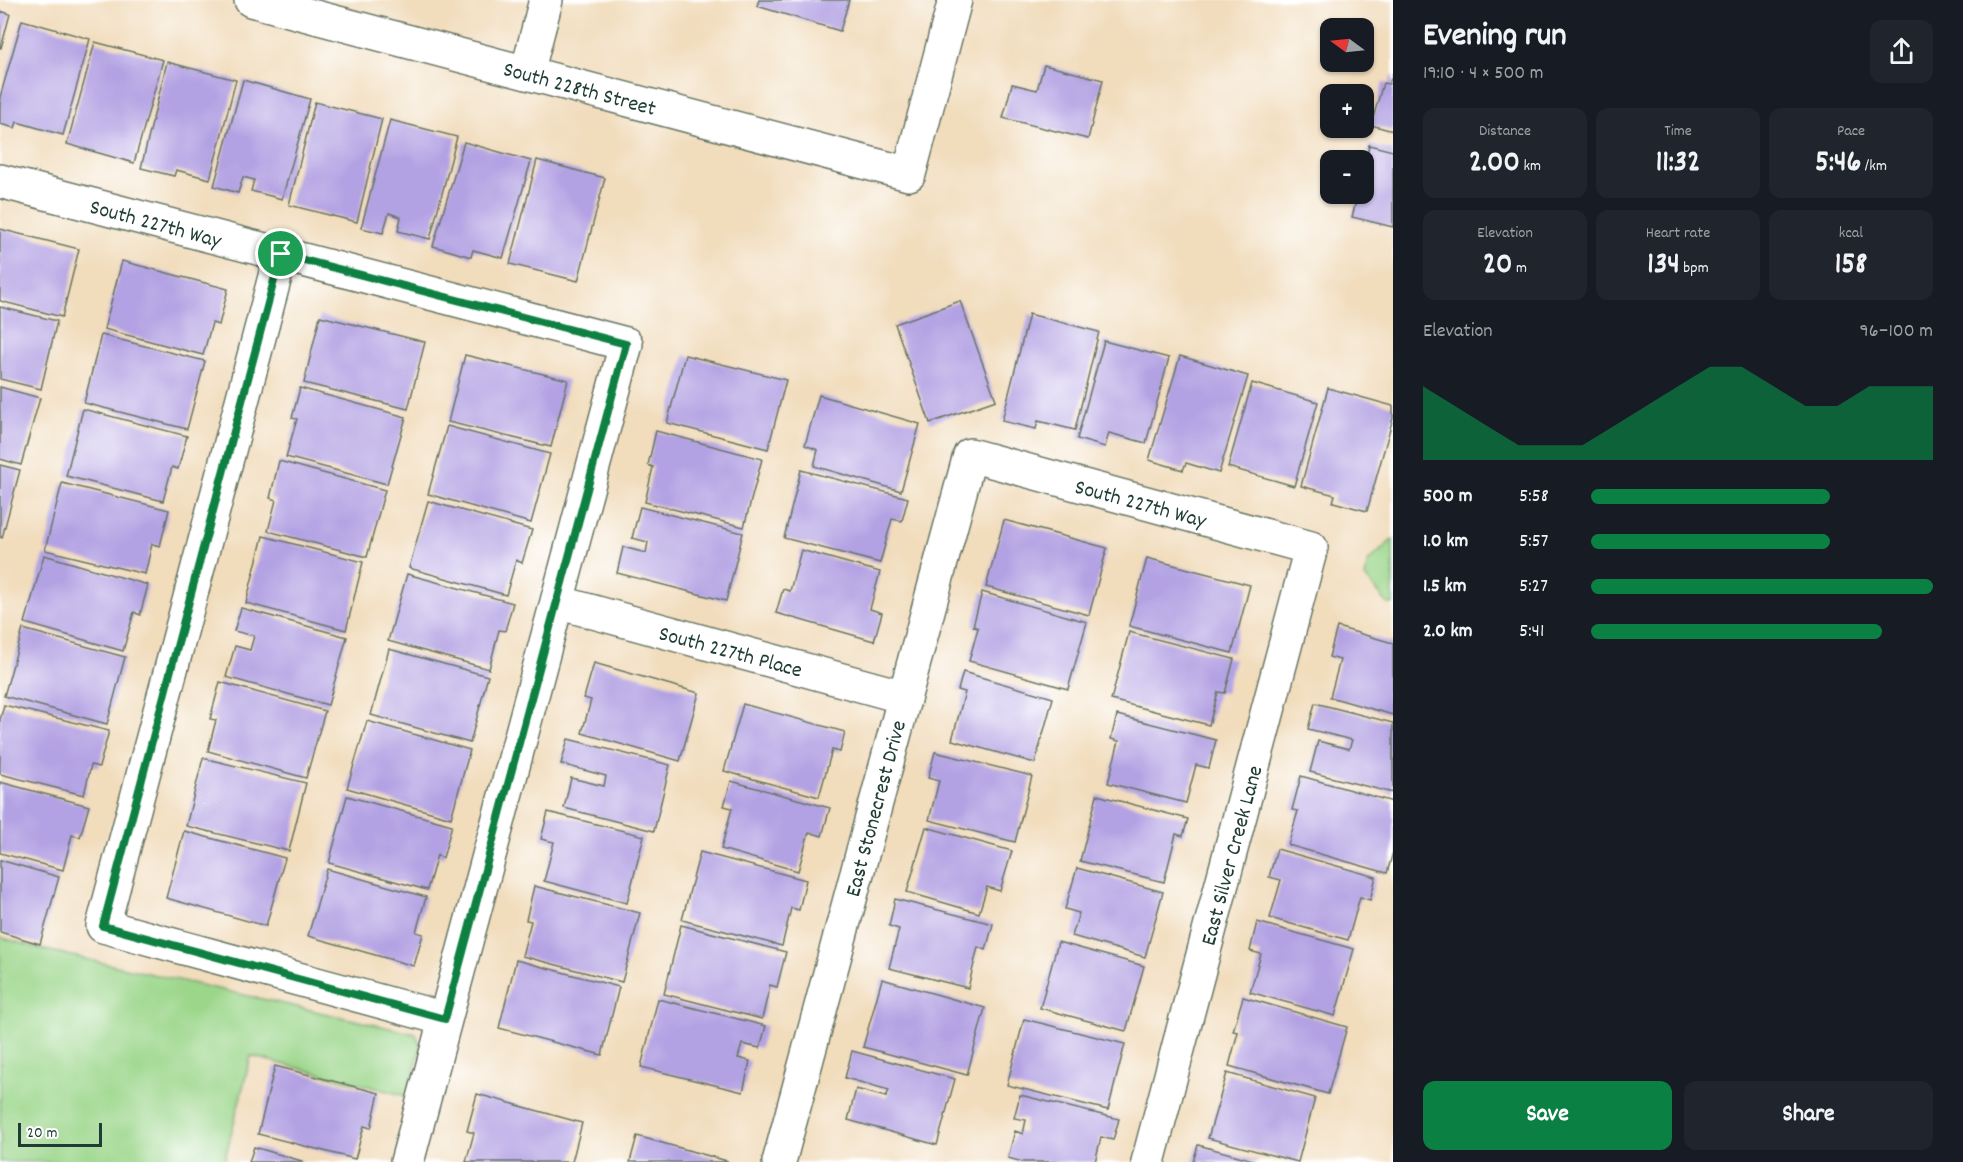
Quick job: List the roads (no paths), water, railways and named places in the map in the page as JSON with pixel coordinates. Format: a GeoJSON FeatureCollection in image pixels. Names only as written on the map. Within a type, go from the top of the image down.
{"type":"FeatureCollection","features":[{"type":"Feature","properties":{"kind":"street","name":"South 228th Street"},"geometry":{"type":"LineString","coordinates":[[251,0],[909,174],[955,0]]}},
{"type":"Feature","properties":{"kind":"street"},"geometry":{"type":"LineString","coordinates":[[527,73],[546,0]]}},
{"type":"Feature","properties":{"kind":"street","name":"South 227th Way"},"geometry":{"type":"LineString","coordinates":[[0,182],[626,344],[557,602]]}},
{"type":"Feature","properties":{"kind":"street"},"geometry":{"type":"LineString","coordinates":[[281,254],[103,926],[445,1019]]}},
{"type":"Feature","properties":{"kind":"street","name":"South 227th Way"},"geometry":{"type":"LineString","coordinates":[[970,455],[1311,548]]}},
{"type":"Feature","properties":{"kind":"street","name":"East Stonecrest Drive"},"geometry":{"type":"LineString","coordinates":[[779,1162],[970,455]]}},
{"type":"Feature","properties":{"kind":"street","name":"East Silver Creek Lane"},"geometry":{"type":"LineString","coordinates":[[1148,1162],[1311,548]]}},
{"type":"Feature","properties":{"kind":"street"},"geometry":{"type":"LineString","coordinates":[[407,1162],[557,602]]}},
{"type":"Feature","properties":{"kind":"street","name":"South 227th Place"},"geometry":{"type":"LineString","coordinates":[[557,602],[904,698]]}}]}
